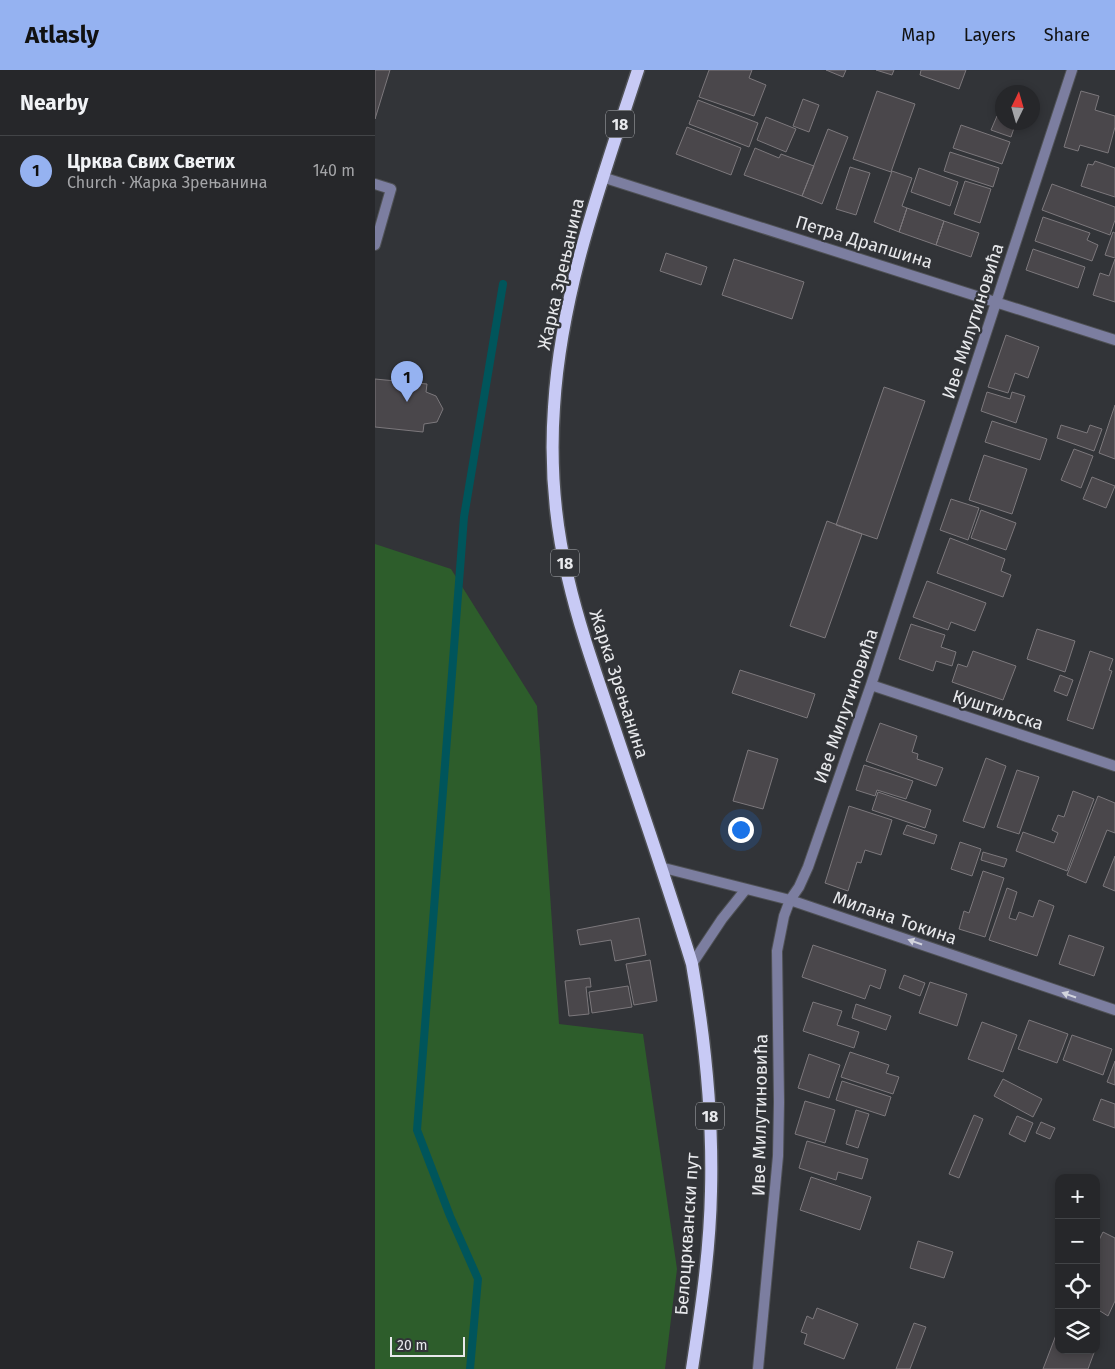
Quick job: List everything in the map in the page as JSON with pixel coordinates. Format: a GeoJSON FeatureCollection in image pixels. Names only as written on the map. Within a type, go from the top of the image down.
{"type":"FeatureCollection","features":[{"type":"Feature","properties":{"kind":"main road","name":"Жарка Зрењанина"},"geometry":{"type":"LineString","coordinates":[[638,70],[603,177],[570,295],[559,352],[553,427],[553,464],[557,517],[567,576],[583,635],[661,867]]}},
{"type":"Feature","properties":{"kind":"main road","name":"Белоцрквански пут"},"geometry":{"type":"LineString","coordinates":[[661,867],[692,964],[708,1075],[711,1193],[706,1266],[692,1369]]}},
{"type":"Feature","properties":{"kind":"street","name":"Иве Милутиновића"},"geometry":{"type":"LineString","coordinates":[[758,1369],[778,1156],[777,951],[780,928],[790,900],[799,887],[808,867],[871,686],[1071,70]]}},
{"type":"Feature","properties":{"kind":"street","name":"Петра Драпшина"},"geometry":{"type":"LineString","coordinates":[[603,177],[1115,340]]}},
{"type":"Feature","properties":{"kind":"street"},"geometry":{"type":"LineString","coordinates":[[375,184],[391,189],[375,245]]}},
{"type":"Feature","properties":{"kind":"street","name":"Куштиљска"},"geometry":{"type":"LineString","coordinates":[[871,686],[1115,766]]}},
{"type":"Feature","properties":{"kind":"street","name":"Милана Токина"},"geometry":{"type":"LineString","coordinates":[[661,867],[790,900],[1115,1010]]}},
{"type":"Feature","properties":{"kind":"street"},"geometry":{"type":"LineString","coordinates":[[692,964],[722,919],[746,889]]}},
{"type":"Feature","properties":{"kind":"green space"},"geometry":{"type":"Polygon","coordinates":[[[375,544],[451,569],[537,706],[559,1024],[643,1034],[677,1269],[665,1369],[375,1369],[375,544]]]}},
{"type":"Feature","properties":{"kind":"building"},"geometry":{"type":"Polygon","coordinates":[[[375,70],[390,70],[375,119],[375,70]]]}},
{"type":"Feature","properties":{"kind":"building"},"geometry":{"type":"Polygon","coordinates":[[[709,70],[752,70],[749,78],[766,85],[754,116],[699,97],[709,70]]]}},
{"type":"Feature","properties":{"kind":"building"},"geometry":{"type":"Polygon","coordinates":[[[826,70],[846,70],[843,77],[826,70]]]}},
{"type":"Feature","properties":{"kind":"building"},"geometry":{"type":"Polygon","coordinates":[[[876,70],[894,70],[892,75],[876,70]]]}},
{"type":"Feature","properties":{"kind":"building"},"geometry":{"type":"Polygon","coordinates":[[[921,70],[966,70],[959,89],[920,75],[921,70]]]}},
{"type":"Feature","properties":{"kind":"building"},"geometry":{"type":"Polygon","coordinates":[[[877,91],[915,104],[891,172],[853,159],[877,91]]]}},
{"type":"Feature","properties":{"kind":"building"},"geometry":{"type":"Polygon","coordinates":[[[1081,91],[1099,96],[1095,110],[1115,116],[1115,127],[1108,153],[1080,145],[1078,151],[1064,147],[1081,91]]]}},
{"type":"Feature","properties":{"kind":"building"},"geometry":{"type":"Polygon","coordinates":[[[803,99],[819,105],[809,132],[793,126],[803,99]]]}},
{"type":"Feature","properties":{"kind":"building"},"geometry":{"type":"Polygon","coordinates":[[[698,100],[758,123],[749,147],[689,124],[698,100]]]}},
{"type":"Feature","properties":{"kind":"building"},"geometry":{"type":"Polygon","coordinates":[[[766,117],[796,129],[786,152],[757,140],[766,117]]]}},
{"type":"Feature","properties":{"kind":"building"},"geometry":{"type":"Polygon","coordinates":[[[995,121],[995,130],[1013,130],[1011,137],[991,130],[995,121]]]}},
{"type":"Feature","properties":{"kind":"building"},"geometry":{"type":"Polygon","coordinates":[[[961,125],[1010,142],[1002,164],[953,148],[961,125]]]}},
{"type":"Feature","properties":{"kind":"building"},"geometry":{"type":"Polygon","coordinates":[[[687,127],[741,148],[731,175],[676,154],[687,127]]]}},
{"type":"Feature","properties":{"kind":"building"},"geometry":{"type":"Polygon","coordinates":[[[828,129],[848,137],[822,204],[802,196],[828,129]]]}},
{"type":"Feature","properties":{"kind":"building"},"geometry":{"type":"Polygon","coordinates":[[[755,148],[779,158],[781,154],[814,166],[802,196],[744,175],[755,148]]]}},
{"type":"Feature","properties":{"kind":"building"},"geometry":{"type":"Polygon","coordinates":[[[950,152],[999,168],[993,187],[944,171],[950,152]]]}},
{"type":"Feature","properties":{"kind":"building"},"geometry":{"type":"Polygon","coordinates":[[[1095,161],[1115,168],[1115,197],[1081,186],[1088,164],[1093,165],[1095,161]]]}},
{"type":"Feature","properties":{"kind":"building"},"geometry":{"type":"Polygon","coordinates":[[[850,167],[870,173],[856,215],[836,209],[850,167]]]}},
{"type":"Feature","properties":{"kind":"building"},"geometry":{"type":"Polygon","coordinates":[[[919,168],[958,182],[950,206],[911,192],[919,168]]]}},
{"type":"Feature","properties":{"kind":"building"},"geometry":{"type":"Polygon","coordinates":[[[892,171],[912,178],[902,206],[907,208],[899,232],[874,222],[892,171]]]}},
{"type":"Feature","properties":{"kind":"building"},"geometry":{"type":"Polygon","coordinates":[[[965,181],[991,189],[980,223],[954,214],[965,181]]]}},
{"type":"Feature","properties":{"kind":"building"},"geometry":{"type":"Polygon","coordinates":[[[1052,184],[1115,207],[1115,220],[1110,235],[1042,210],[1052,184]]]}},
{"type":"Feature","properties":{"kind":"building"},"geometry":{"type":"Polygon","coordinates":[[[907,208],[944,221],[936,245],[899,232],[907,208]]]}},
{"type":"Feature","properties":{"kind":"building"},"geometry":{"type":"Polygon","coordinates":[[[1043,217],[1090,233],[1087,240],[1098,245],[1092,261],[1035,241],[1043,217]]]}},
{"type":"Feature","properties":{"kind":"building"},"geometry":{"type":"Polygon","coordinates":[[[944,221],[979,233],[971,257],[936,245],[944,221]]]}},
{"type":"Feature","properties":{"kind":"building"},"geometry":{"type":"Polygon","coordinates":[[[1113,232],[1115,233],[1115,258],[1105,255],[1113,232]]]}},
{"type":"Feature","properties":{"kind":"building"},"geometry":{"type":"Polygon","coordinates":[[[1033,249],[1085,267],[1078,288],[1026,270],[1033,249]]]}},
{"type":"Feature","properties":{"kind":"building"},"geometry":{"type":"Polygon","coordinates":[[[666,253],[707,267],[701,285],[660,271],[666,253]]]}},
{"type":"Feature","properties":{"kind":"building"},"geometry":{"type":"Polygon","coordinates":[[[734,259],[804,282],[792,319],[722,295],[734,259]]]}},
{"type":"Feature","properties":{"kind":"building"},"geometry":{"type":"Polygon","coordinates":[[[1115,259],[1115,302],[1093,295],[1100,273],[1109,276],[1115,259]]]}},
{"type":"Feature","properties":{"kind":"building"},"geometry":{"type":"Polygon","coordinates":[[[1006,335],[1039,347],[1028,378],[1015,373],[1008,393],[988,387],[1006,335]]]}},
{"type":"Feature","properties":{"kind":"building"},"geometry":{"type":"Polygon","coordinates":[[[375,379],[427,384],[426,392],[436,396],[443,409],[437,422],[424,424],[423,432],[375,427],[375,379]]]}},
{"type":"Feature","properties":{"kind":"building"},"geometry":{"type":"Polygon","coordinates":[[[884,387],[925,401],[877,539],[836,525],[884,387]]]}},
{"type":"Feature","properties":{"kind":"building"},"geometry":{"type":"Polygon","coordinates":[[[987,392],[1010,399],[1012,392],[1025,396],[1016,423],[981,411],[987,392]]]}},
{"type":"Feature","properties":{"kind":"building"},"geometry":{"type":"Polygon","coordinates":[[[1115,405],[1115,459],[1099,453],[1115,405]]]}},
{"type":"Feature","properties":{"kind":"building"},"geometry":{"type":"Polygon","coordinates":[[[992,421],[1047,439],[1040,460],[985,442],[992,421]]]}},
{"type":"Feature","properties":{"kind":"building"},"geometry":{"type":"Polygon","coordinates":[[[1061,425],[1087,433],[1090,425],[1102,429],[1094,451],[1057,438],[1061,425]]]}},
{"type":"Feature","properties":{"kind":"building"},"geometry":{"type":"Polygon","coordinates":[[[1074,449],[1093,456],[1081,488],[1061,480],[1074,449]]]}},
{"type":"Feature","properties":{"kind":"building"},"geometry":{"type":"Polygon","coordinates":[[[984,455],[1027,469],[1012,514],[969,500],[984,455]]]}},
{"type":"Feature","properties":{"kind":"building"},"geometry":{"type":"Polygon","coordinates":[[[1092,477],[1115,486],[1106,508],[1083,499],[1092,477]]]}},
{"type":"Feature","properties":{"kind":"building"},"geometry":{"type":"Polygon","coordinates":[[[951,499],[979,508],[968,540],[940,530],[951,499]]]}},
{"type":"Feature","properties":{"kind":"building"},"geometry":{"type":"Polygon","coordinates":[[[981,510],[1016,523],[1006,550],[971,538],[981,510]]]}},
{"type":"Feature","properties":{"kind":"building"},"geometry":{"type":"Polygon","coordinates":[[[827,521],[862,534],[825,638],[790,626],[827,521]]]}},
{"type":"Feature","properties":{"kind":"building"},"geometry":{"type":"Polygon","coordinates":[[[950,538],[1005,559],[1001,571],[1011,575],[1003,597],[937,573],[950,538]]]}},
{"type":"Feature","properties":{"kind":"building"},"geometry":{"type":"Polygon","coordinates":[[[927,581],[986,603],[975,631],[951,622],[948,630],[913,617],[927,581]]]}},
{"type":"Feature","properties":{"kind":"building"},"geometry":{"type":"Polygon","coordinates":[[[911,624],[945,635],[941,647],[956,652],[952,666],[936,661],[933,671],[899,659],[911,624]]]}},
{"type":"Feature","properties":{"kind":"building"},"geometry":{"type":"Polygon","coordinates":[[[1037,629],[1075,641],[1065,672],[1027,659],[1037,629]]]}},
{"type":"Feature","properties":{"kind":"building"},"geometry":{"type":"Polygon","coordinates":[[[973,651],[1016,666],[1003,700],[952,682],[958,664],[967,667],[973,651]]]}},
{"type":"Feature","properties":{"kind":"building"},"geometry":{"type":"Polygon","coordinates":[[[1090,651],[1113,659],[1109,670],[1112,671],[1093,729],[1067,720],[1090,651]]]}},
{"type":"Feature","properties":{"kind":"building"},"geometry":{"type":"Polygon","coordinates":[[[740,670],[815,694],[807,718],[732,693],[740,670]]]}},
{"type":"Feature","properties":{"kind":"building"},"geometry":{"type":"Polygon","coordinates":[[[1060,675],[1073,680],[1067,696],[1054,691],[1060,675]]]}},
{"type":"Feature","properties":{"kind":"building"},"geometry":{"type":"Polygon","coordinates":[[[880,723],[917,736],[912,752],[918,754],[917,759],[943,768],[936,786],[866,761],[880,723]]]}},
{"type":"Feature","properties":{"kind":"building"},"geometry":{"type":"Polygon","coordinates":[[[748,750],[778,759],[763,809],[733,801],[748,750]]]}},
{"type":"Feature","properties":{"kind":"building"},"geometry":{"type":"Polygon","coordinates":[[[986,758],[1006,766],[984,828],[963,821],[986,758]]]}},
{"type":"Feature","properties":{"kind":"building"},"geometry":{"type":"Polygon","coordinates":[[[864,765],[913,781],[906,799],[877,790],[875,796],[856,790],[864,765]]]}},
{"type":"Feature","properties":{"kind":"building"},"geometry":{"type":"Polygon","coordinates":[[[1017,770],[1039,777],[1019,834],[997,827],[1017,770]]]}},
{"type":"Feature","properties":{"kind":"building"},"geometry":{"type":"Polygon","coordinates":[[[1073,791],[1094,799],[1067,871],[1016,851],[1023,832],[1054,843],[1058,833],[1052,830],[1058,815],[1064,817],[1073,791]]]}},
{"type":"Feature","properties":{"kind":"building"},"geometry":{"type":"Polygon","coordinates":[[[878,792],[931,810],[925,828],[872,810],[878,792]]]}},
{"type":"Feature","properties":{"kind":"building"},"geometry":{"type":"Polygon","coordinates":[[[1098,796],[1115,803],[1115,833],[1107,830],[1086,883],[1067,875],[1098,796]]]}},
{"type":"Feature","properties":{"kind":"building"},"geometry":{"type":"Polygon","coordinates":[[[849,806],[892,820],[881,855],[865,850],[861,863],[857,862],[848,891],[825,883],[849,806]]]}},
{"type":"Feature","properties":{"kind":"building"},"geometry":{"type":"Polygon","coordinates":[[[907,825],[937,835],[934,844],[903,834],[907,825]]]}},
{"type":"Feature","properties":{"kind":"building"},"geometry":{"type":"Polygon","coordinates":[[[960,842],[981,849],[972,876],[951,869],[960,842]]]}},
{"type":"Feature","properties":{"kind":"building"},"geometry":{"type":"Polygon","coordinates":[[[983,852],[1007,859],[1004,867],[981,860],[983,852]]]}},
{"type":"Feature","properties":{"kind":"building"},"geometry":{"type":"Polygon","coordinates":[[[1115,856],[1115,891],[1103,886],[1115,856]]]}},
{"type":"Feature","properties":{"kind":"building"},"geometry":{"type":"Polygon","coordinates":[[[983,871],[1004,878],[985,937],[959,929],[964,911],[969,913],[983,871]]]}},
{"type":"Feature","properties":{"kind":"building"},"geometry":{"type":"Polygon","coordinates":[[[1007,888],[1017,892],[1009,918],[1016,920],[1019,912],[1033,917],[1039,900],[1054,906],[1037,956],[989,940],[1007,888]]]}},
{"type":"Feature","properties":{"kind":"building"},"geometry":{"type":"Polygon","coordinates":[[[639,918],[646,955],[615,961],[611,940],[580,945],[577,930],[639,918]]]}},
{"type":"Feature","properties":{"kind":"building"},"geometry":{"type":"Polygon","coordinates":[[[1069,935],[1104,947],[1094,976],[1059,964],[1069,935]]]}},
{"type":"Feature","properties":{"kind":"building"},"geometry":{"type":"Polygon","coordinates":[[[813,945],[886,970],[880,989],[870,985],[865,999],[802,977],[813,945]]]}},
{"type":"Feature","properties":{"kind":"building"},"geometry":{"type":"Polygon","coordinates":[[[650,960],[657,1001],[634,1005],[626,964],[650,960]]]}},
{"type":"Feature","properties":{"kind":"building"},"geometry":{"type":"Polygon","coordinates":[[[904,975],[925,983],[920,996],[899,988],[904,975]]]}},
{"type":"Feature","properties":{"kind":"building"},"geometry":{"type":"Polygon","coordinates":[[[590,978],[591,987],[586,987],[589,1014],[569,1016],[565,981],[590,978]]]}},
{"type":"Feature","properties":{"kind":"building"},"geometry":{"type":"Polygon","coordinates":[[[930,982],[967,994],[957,1026],[919,1013],[930,982]]]}},
{"type":"Feature","properties":{"kind":"building"},"geometry":{"type":"Polygon","coordinates":[[[628,986],[632,1007],[592,1013],[589,992],[628,986]]]}},
{"type":"Feature","properties":{"kind":"building"},"geometry":{"type":"Polygon","coordinates":[[[813,1002],[842,1011],[837,1025],[859,1032],[854,1048],[803,1031],[813,1002]]]}},
{"type":"Feature","properties":{"kind":"building"},"geometry":{"type":"Polygon","coordinates":[[[856,1004],[891,1016],[886,1030],[852,1018],[856,1004]]]}},
{"type":"Feature","properties":{"kind":"building"},"geometry":{"type":"Polygon","coordinates":[[[1029,1020],[1068,1034],[1057,1063],[1018,1049],[1029,1020]]]}},
{"type":"Feature","properties":{"kind":"building"},"geometry":{"type":"Polygon","coordinates":[[[982,1022],[1017,1035],[1003,1072],[968,1059],[982,1022]]]}},
{"type":"Feature","properties":{"kind":"building"},"geometry":{"type":"Polygon","coordinates":[[[1072,1035],[1112,1049],[1103,1075],[1063,1060],[1072,1035]]]}},
{"type":"Feature","properties":{"kind":"building"},"geometry":{"type":"Polygon","coordinates":[[[850,1052],[889,1065],[886,1073],[899,1077],[893,1094],[841,1077],[850,1052]]]}},
{"type":"Feature","properties":{"kind":"building"},"geometry":{"type":"Polygon","coordinates":[[[809,1054],[840,1065],[829,1098],[798,1088],[809,1054]]]}},
{"type":"Feature","properties":{"kind":"building"},"geometry":{"type":"Polygon","coordinates":[[[1115,1061],[1115,1085],[1107,1082],[1115,1061]]]}},
{"type":"Feature","properties":{"kind":"building"},"geometry":{"type":"Polygon","coordinates":[[[1003,1079],[1042,1099],[1033,1117],[994,1096],[1003,1079]]]}},
{"type":"Feature","properties":{"kind":"building"},"geometry":{"type":"Polygon","coordinates":[[[842,1081],[891,1097],[885,1116],[836,1100],[842,1081]]]}},
{"type":"Feature","properties":{"kind":"building"},"geometry":{"type":"Polygon","coordinates":[[[1101,1099],[1115,1104],[1115,1128],[1093,1120],[1101,1099]]]}},
{"type":"Feature","properties":{"kind":"building"},"geometry":{"type":"Polygon","coordinates":[[[805,1101],[835,1110],[825,1143],[795,1134],[805,1101]]]}},
{"type":"Feature","properties":{"kind":"building"},"geometry":{"type":"Polygon","coordinates":[[[856,1110],[869,1114],[858,1148],[846,1144],[856,1110]]]}},
{"type":"Feature","properties":{"kind":"building"},"geometry":{"type":"Polygon","coordinates":[[[974,1115],[983,1119],[959,1178],[949,1174],[974,1115]]]}},
{"type":"Feature","properties":{"kind":"building"},"geometry":{"type":"Polygon","coordinates":[[[1017,1116],[1033,1123],[1025,1142],[1009,1134],[1017,1116]]]}},
{"type":"Feature","properties":{"kind":"building"},"geometry":{"type":"Polygon","coordinates":[[[1041,1122],[1055,1128],[1050,1139],[1036,1133],[1041,1122]]]}},
{"type":"Feature","properties":{"kind":"building"},"geometry":{"type":"Polygon","coordinates":[[[807,1141],[868,1159],[862,1179],[838,1172],[836,1180],[799,1168],[807,1141]]]}},
{"type":"Feature","properties":{"kind":"building"},"geometry":{"type":"Polygon","coordinates":[[[811,1177],[871,1197],[860,1230],[800,1210],[811,1177]]]}},
{"type":"Feature","properties":{"kind":"building"},"geometry":{"type":"Polygon","coordinates":[[[1103,1232],[1115,1238],[1115,1301],[1108,1316],[1100,1311],[1100,1238],[1103,1232]]]}},
{"type":"Feature","properties":{"kind":"building"},"geometry":{"type":"Polygon","coordinates":[[[918,1241],[953,1252],[944,1278],[910,1268],[918,1241]]]}},
{"type":"Feature","properties":{"kind":"building"},"geometry":{"type":"Polygon","coordinates":[[[817,1308],[858,1324],[844,1359],[804,1344],[807,1334],[801,1332],[807,1316],[813,1319],[817,1308]]]}},
{"type":"Feature","properties":{"kind":"building"},"geometry":{"type":"Polygon","coordinates":[[[914,1323],[926,1327],[910,1369],[896,1369],[914,1323]]]}},
{"type":"Feature","properties":{"kind":"building"},"geometry":{"type":"Polygon","coordinates":[[[1055,1338],[1055,1354],[1094,1354],[1088,1369],[1043,1369],[1055,1338]]]}},
{"type":"Feature","properties":{"kind":"waterway"},"geometry":{"type":"LineString","coordinates":[[470,1369],[478,1279],[450,1216],[417,1130],[464,517],[503,284]]}},
{"type":"Feature","properties":{"kind":"place","name":"Црква Свих Светих"},"geometry":{"type":"Point","coordinates":[407,402]}}]}
